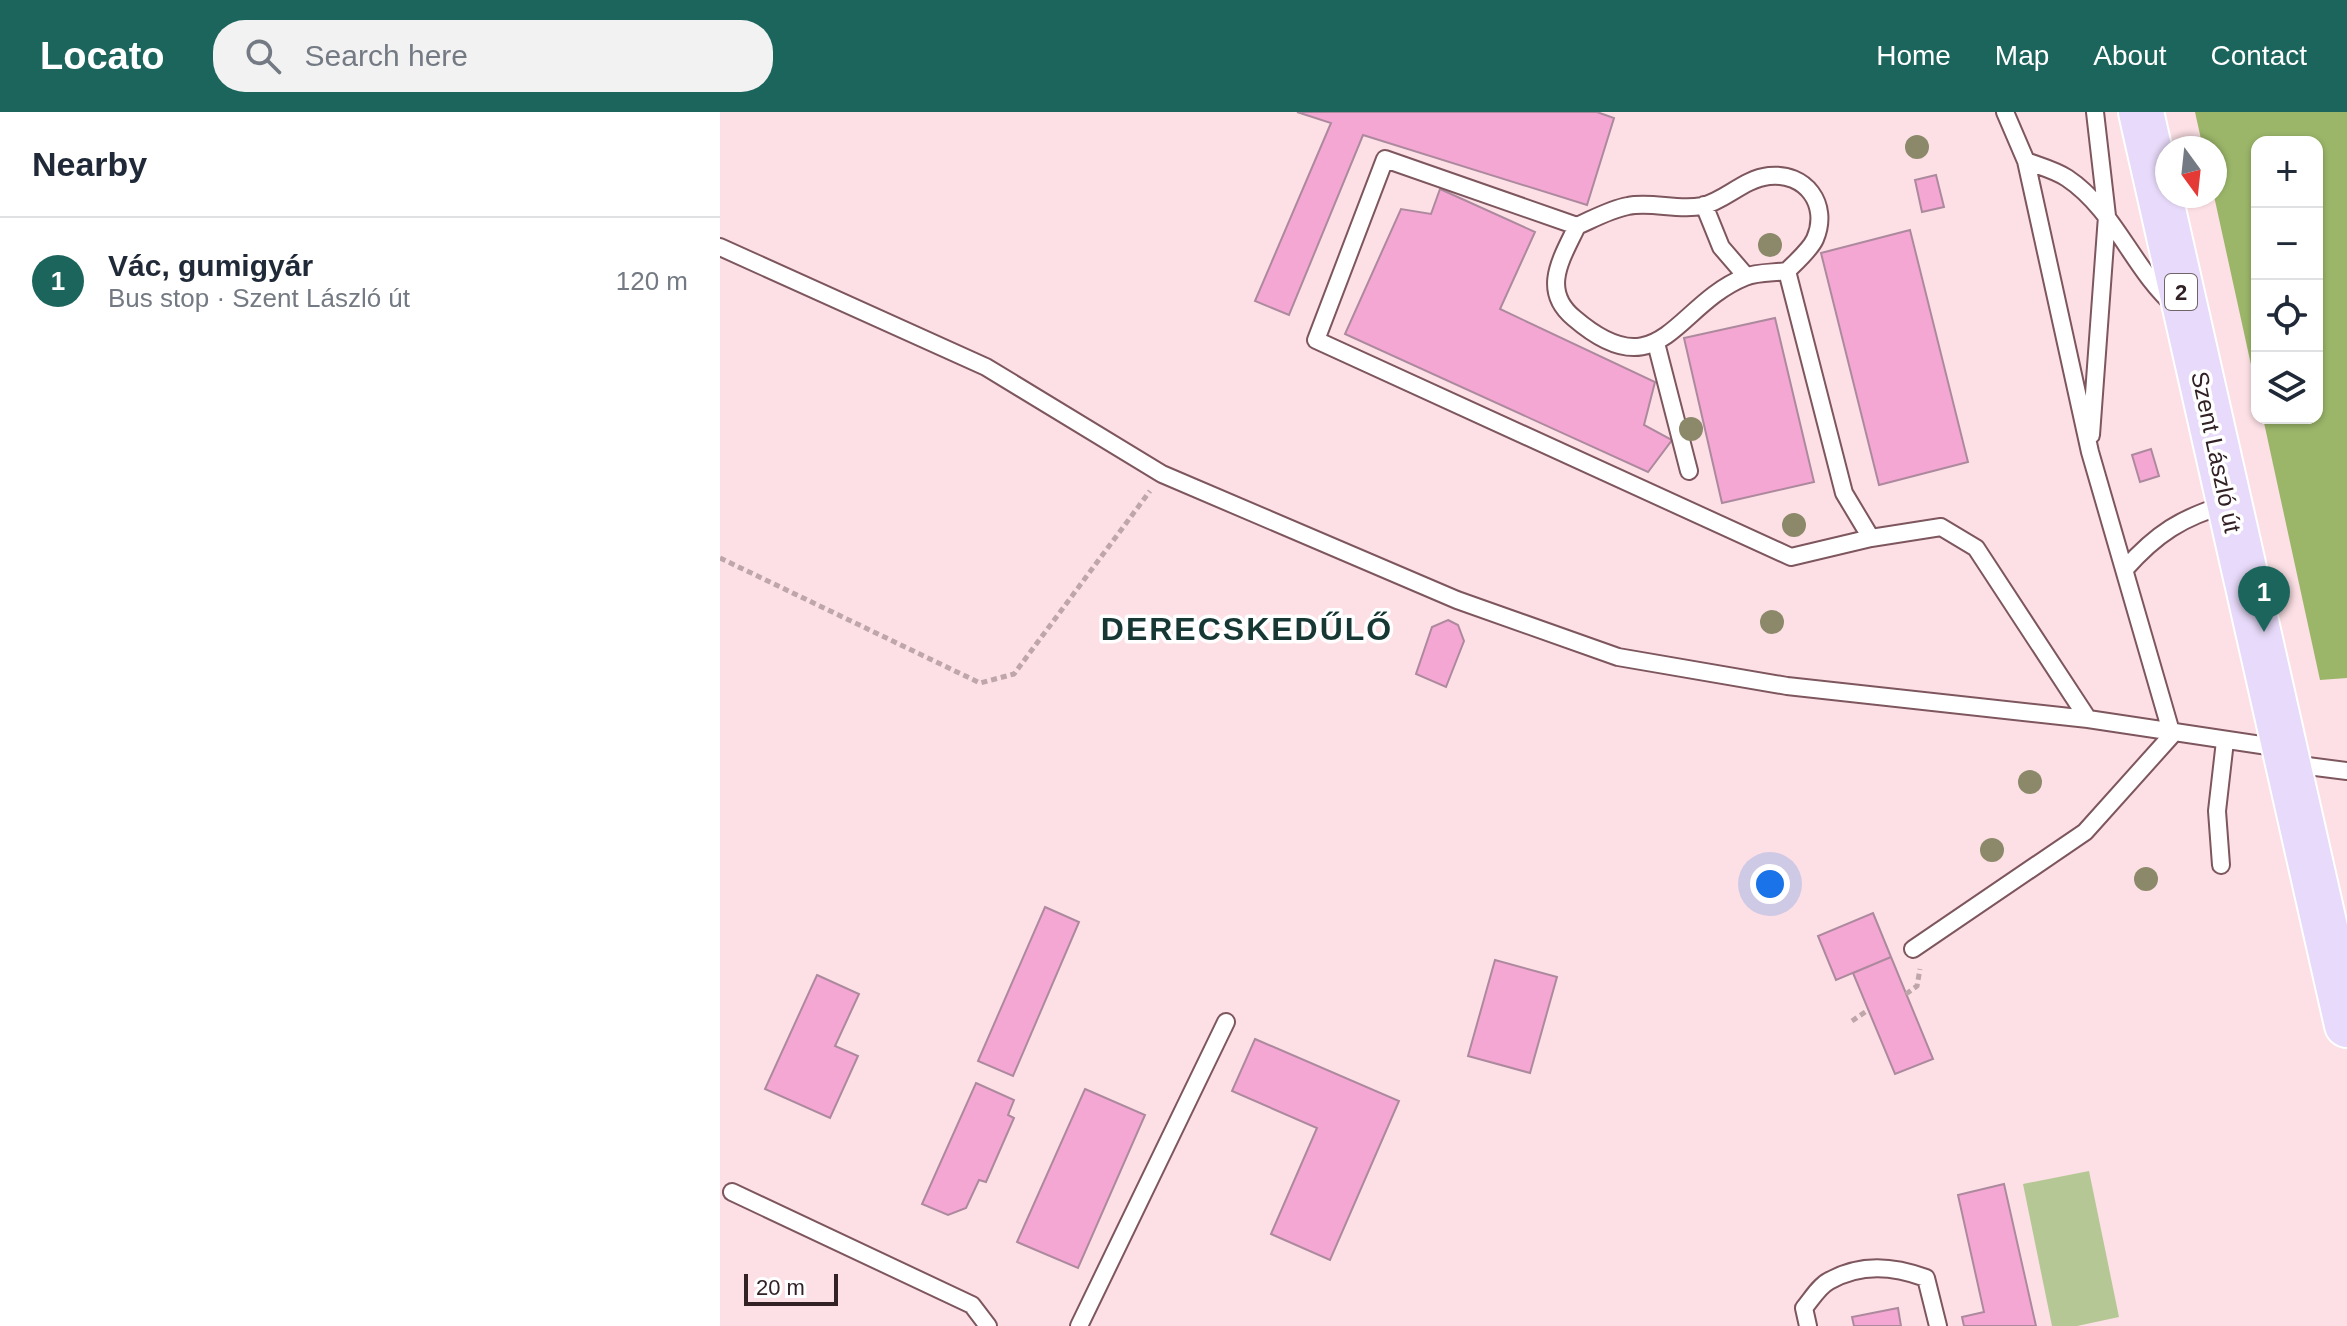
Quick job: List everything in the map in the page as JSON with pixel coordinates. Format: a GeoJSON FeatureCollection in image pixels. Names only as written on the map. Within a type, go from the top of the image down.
{"type":"FeatureCollection","features":[{"type":"Feature","properties":{"kind":"main road","name":"Szent László út"},"geometry":{"type":"LineString","coordinates":[[2141,112],[2347,1025]]}},
{"type":"Feature","properties":{"kind":"lane"},"geometry":{"type":"LineString","coordinates":[[2005,112],[2026,161],[2090,452],[2172,735]]}},
{"type":"Feature","properties":{"kind":"lane"},"geometry":{"type":"LineString","coordinates":[[2090,452],[2107,216],[2095,112]]}},
{"type":"Feature","properties":{"kind":"lane"},"geometry":{"type":"LineString","coordinates":[[1577,226],[1553,279],[1557,297],[1571,316],[1611,346],[1656,343],[1715,295],[1746,276],[1787,271],[1815,240],[1820,215],[1815,193],[1794,177],[1768,176],[1734,188],[1704,205],[1668,208],[1630,205],[1577,226],[1385,159],[1316,340],[1791,557],[1871,538],[1941,527],[1976,548],[2088,719]]}},
{"type":"Feature","properties":{"kind":"lane"},"geometry":{"type":"LineString","coordinates":[[2026,161],[2067,177],[2107,216],[2155,289],[2186,316]]}},
{"type":"Feature","properties":{"kind":"lane"},"geometry":{"type":"LineString","coordinates":[[1704,205],[1721,247],[1746,276]]}},
{"type":"Feature","properties":{"kind":"lane"},"geometry":{"type":"LineString","coordinates":[[720,247],[986,367],[1162,474],[1457,600],[1618,657],[1787,686],[2088,719],[2172,735],[2225,741],[2347,771]]}},
{"type":"Feature","properties":{"kind":"lane"},"geometry":{"type":"LineString","coordinates":[[1787,271],[1844,493],[1871,538]]}},
{"type":"Feature","properties":{"kind":"lane"},"geometry":{"type":"LineString","coordinates":[[1656,343],[1689,471]]}},
{"type":"Feature","properties":{"kind":"lane"},"geometry":{"type":"LineString","coordinates":[[2125,569],[2151,539],[2196,513],[2228,504]]}},
{"type":"Feature","properties":{"kind":"lane"},"geometry":{"type":"LineString","coordinates":[[1913,949],[2085,832],[2172,735]]}},
{"type":"Feature","properties":{"kind":"lane"},"geometry":{"type":"LineString","coordinates":[[2221,865],[2217,811],[2225,741]]}},
{"type":"Feature","properties":{"kind":"lane"},"geometry":{"type":"LineString","coordinates":[[1079,1326],[1226,1022]]}},
{"type":"Feature","properties":{"kind":"lane"},"geometry":{"type":"LineString","coordinates":[[732,1192],[972,1305],[988,1326]]}},
{"type":"Feature","properties":{"kind":"lane"},"geometry":{"type":"LineString","coordinates":[[1808,1326],[1804,1308],[1827,1281],[1860,1270],[1895,1267],[1926,1278],[1938,1326]]}},
{"type":"Feature","properties":{"kind":"path"},"geometry":{"type":"LineString","coordinates":[[720,558],[980,683],[1014,674],[1162,474]]}},
{"type":"Feature","properties":{"kind":"path"},"geometry":{"type":"LineString","coordinates":[[1852,1021],[1868,1010]]}},
{"type":"Feature","properties":{"kind":"green space"},"geometry":{"type":"Polygon","coordinates":[[[2195,112],[2347,112],[2347,678],[2320,680],[2264,424],[2323,424],[2323,136],[2251,136],[2251,365],[2217,208],[2227,208],[2227,136],[2200,136],[2195,112]]]}},
{"type":"Feature","properties":{"kind":"green space"},"geometry":{"type":"Polygon","coordinates":[[[2089,1171],[2119,1317],[2077,1326],[2052,1326],[2023,1184],[2089,1171]]]}},
{"type":"Feature","properties":{"kind":"building"},"geometry":{"type":"Polygon","coordinates":[[[1297,112],[1597,112],[1614,118],[1587,205],[1363,135],[1289,315],[1255,301],[1331,123],[1297,112]]]}},
{"type":"Feature","properties":{"kind":"building"},"geometry":{"type":"Polygon","coordinates":[[[1936,175],[1944,207],[1922,212],[1915,180],[1936,175]]]}},
{"type":"Feature","properties":{"kind":"building"},"geometry":{"type":"Polygon","coordinates":[[[1440,189],[1535,232],[1500,309],[1655,382],[1644,425],[1672,440],[1648,472],[1345,334],[1401,209],[1431,214],[1440,189]]]}},
{"type":"Feature","properties":{"kind":"building"},"geometry":{"type":"Polygon","coordinates":[[[1910,230],[1968,462],[1879,485],[1821,253],[1910,230]]]}},
{"type":"Feature","properties":{"kind":"building"},"geometry":{"type":"Polygon","coordinates":[[[1775,318],[1814,482],[1722,503],[1684,338],[1775,318]]]}},
{"type":"Feature","properties":{"kind":"building"},"geometry":{"type":"Polygon","coordinates":[[[2151,449],[2159,476],[2140,482],[2132,455],[2151,449]]]}},
{"type":"Feature","properties":{"kind":"building"},"geometry":{"type":"Polygon","coordinates":[[[1448,620],[1458,625],[1464,641],[1446,687],[1416,674],[1432,627],[1448,620]]]}},
{"type":"Feature","properties":{"kind":"building"},"geometry":{"type":"Polygon","coordinates":[[[1045,907],[1079,922],[1013,1076],[978,1061],[1045,907]]]}},
{"type":"Feature","properties":{"kind":"building"},"geometry":{"type":"Polygon","coordinates":[[[1873,913],[1891,957],[1836,980],[1818,936],[1873,913]]]}},
{"type":"Feature","properties":{"kind":"building"},"geometry":{"type":"Polygon","coordinates":[[[1891,957],[1933,1059],[1895,1074],[1853,973],[1891,957]]]}},
{"type":"Feature","properties":{"kind":"building"},"geometry":{"type":"Polygon","coordinates":[[[1495,960],[1557,977],[1530,1073],[1468,1056],[1495,960]]]}},
{"type":"Feature","properties":{"kind":"building"},"geometry":{"type":"Polygon","coordinates":[[[817,975],[859,994],[835,1046],[858,1056],[830,1118],[765,1089],[817,975]]]}},
{"type":"Feature","properties":{"kind":"building"},"geometry":{"type":"Polygon","coordinates":[[[1255,1039],[1399,1101],[1330,1260],[1271,1234],[1317,1128],[1232,1091],[1255,1039]]]}},
{"type":"Feature","properties":{"kind":"building"},"geometry":{"type":"Polygon","coordinates":[[[976,1083],[1014,1100],[1008,1115],[1014,1118],[986,1182],[979,1180],[966,1208],[948,1215],[922,1204],[976,1083]]]}},
{"type":"Feature","properties":{"kind":"building"},"geometry":{"type":"Polygon","coordinates":[[[1085,1089],[1145,1115],[1078,1268],[1017,1242],[1085,1089]]]}},
{"type":"Feature","properties":{"kind":"building"},"geometry":{"type":"Polygon","coordinates":[[[2004,1184],[2036,1326],[1964,1326],[1962,1317],[1984,1312],[1958,1195],[2004,1184]]]}},
{"type":"Feature","properties":{"kind":"building"},"geometry":{"type":"Polygon","coordinates":[[[1898,1308],[1901,1326],[1854,1326],[1852,1317],[1898,1308]]]}},
{"type":"Feature","properties":{"kind":"place","name":"Vác, gumigyár"},"geometry":{"type":"Point","coordinates":[2264,632]}},
{"type":"Feature","properties":{"kind":"district","name":"DERECSKEDŰLŐ"},"geometry":{"type":"Point","coordinates":[1247,629]}}]}
